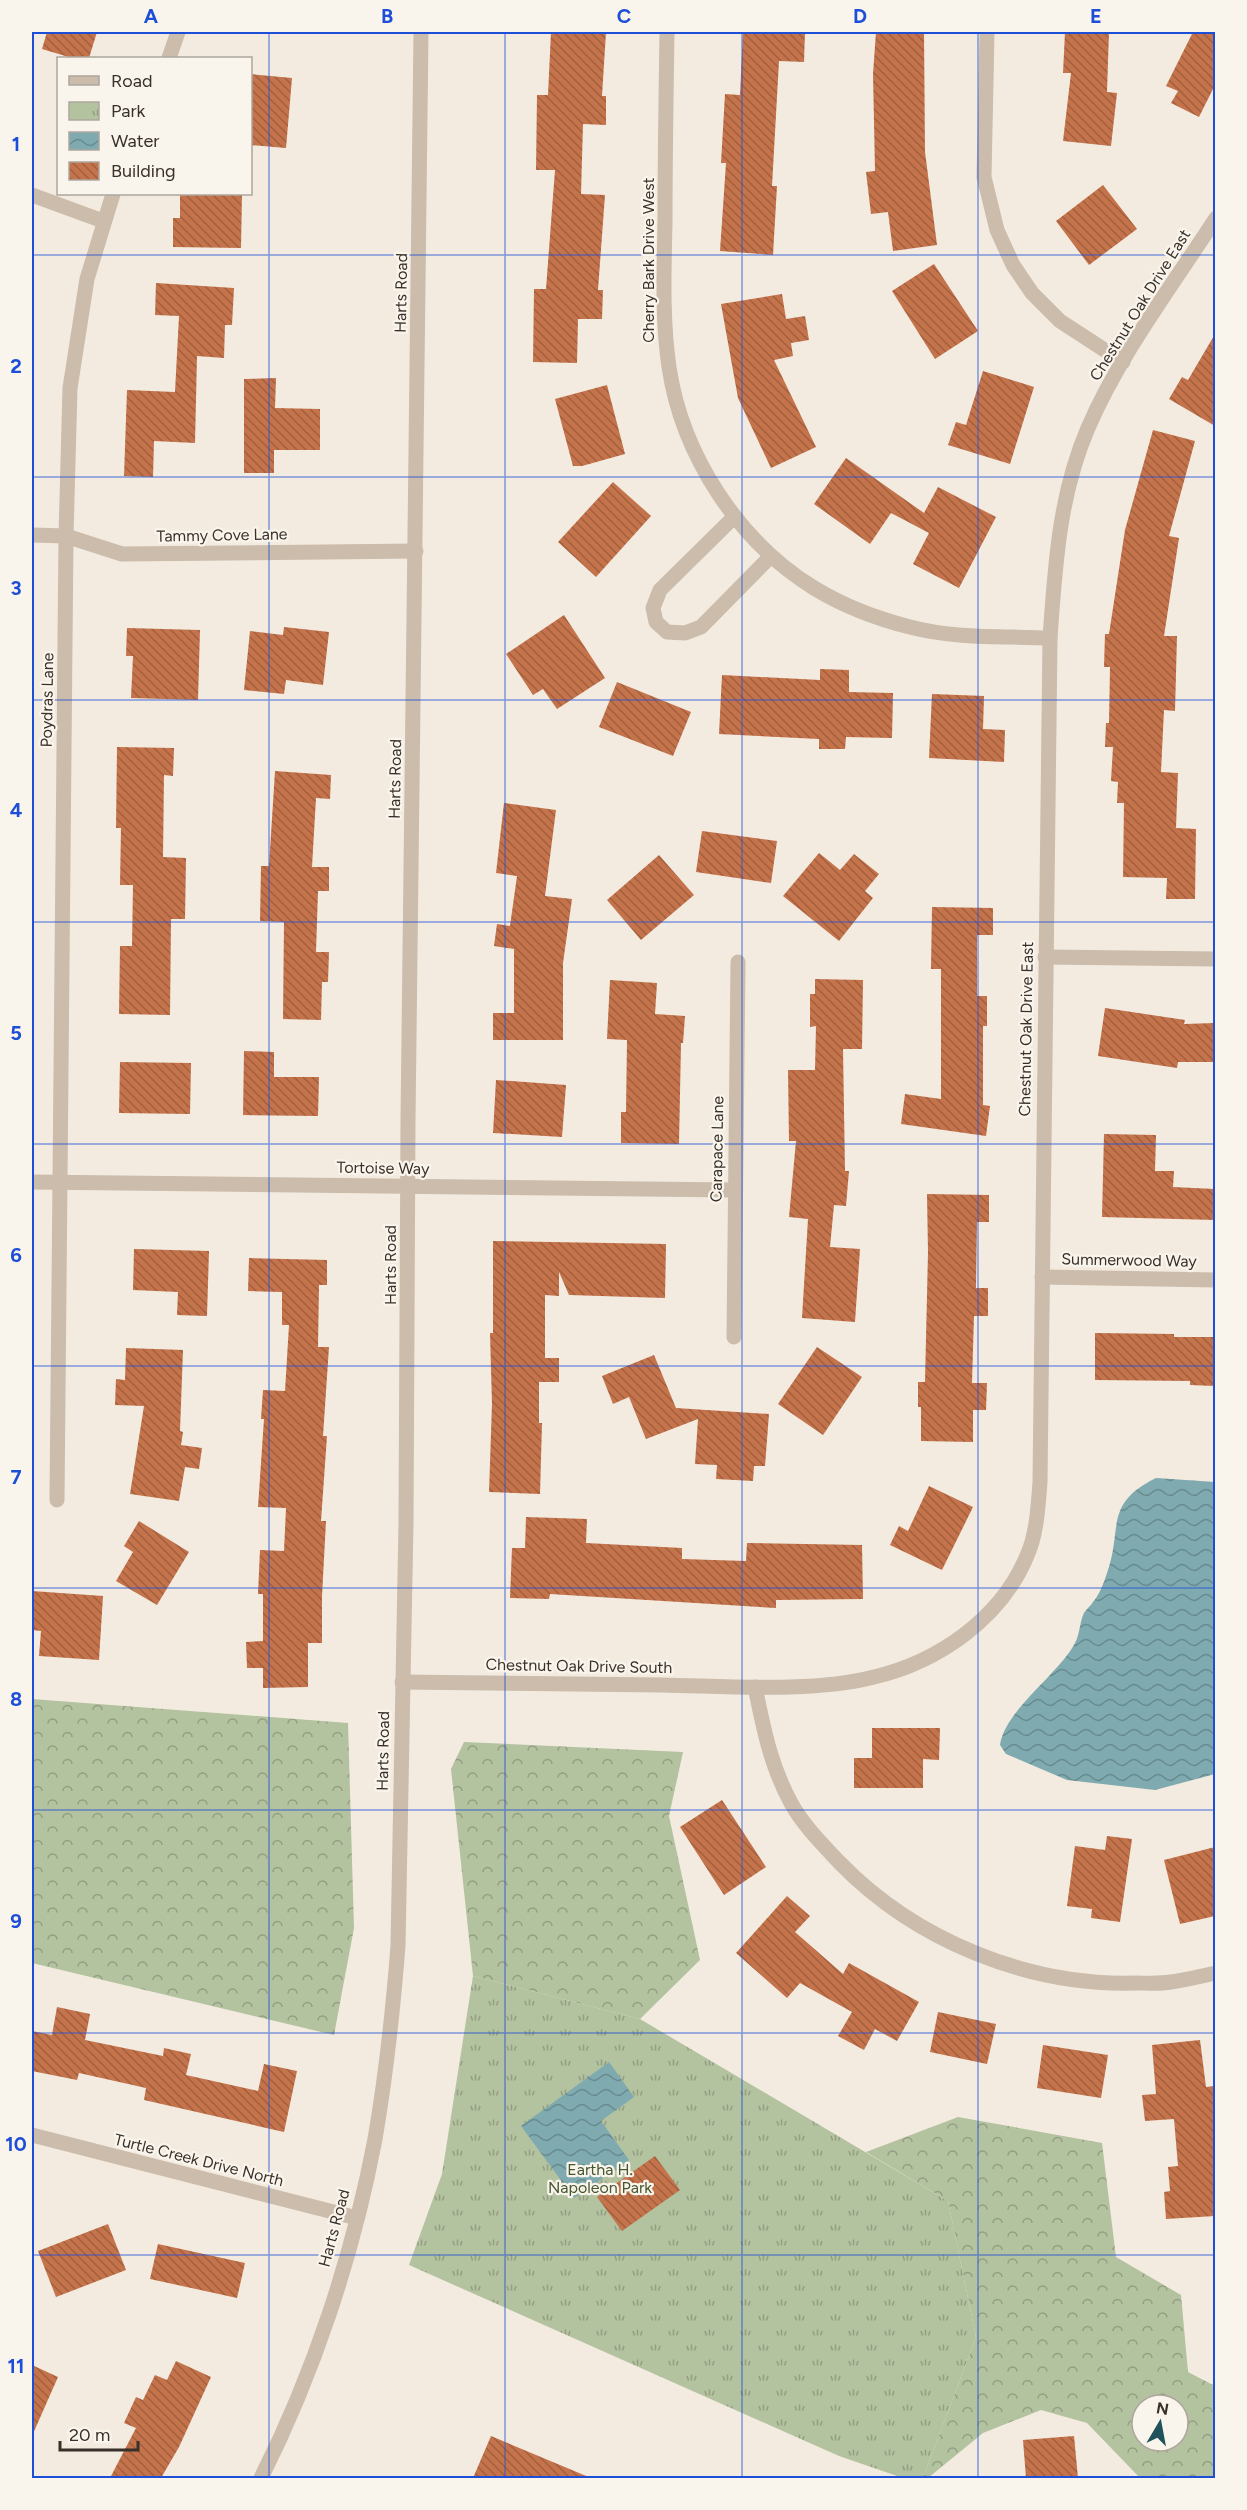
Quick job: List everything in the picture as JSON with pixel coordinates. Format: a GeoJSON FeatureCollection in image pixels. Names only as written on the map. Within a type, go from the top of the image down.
{"type":"FeatureCollection","features":[{"type":"Feature","properties":{"kind":"street"},"geometry":{"type":"LineString","coordinates":[[169,57],[178,32]]}},
{"type":"Feature","properties":{"kind":"street","name":"Harts Road"},"geometry":{"type":"LineString","coordinates":[[261,2478],[296,2403],[316,2349],[357,2218],[375,2139],[392,2013],[398,1946],[406,1523],[421,32]]}},
{"type":"Feature","properties":{"kind":"street","name":"Cherry Bark Drive West"},"geometry":{"type":"LineString","coordinates":[[667,32],[663,320],[669,369],[678,407],[713,487],[734,517],[771,556],[814,588],[864,612],[911,627],[959,635],[1050,638]]}},
{"type":"Feature","properties":{"kind":"street"},"geometry":{"type":"LineString","coordinates":[[987,32],[984,177],[997,230],[1013,265],[1032,293],[1060,321],[1123,362]]}},
{"type":"Feature","properties":{"kind":"street"},"geometry":{"type":"LineString","coordinates":[[32,195],[103,221]]}},
{"type":"Feature","properties":{"kind":"street","name":"Poydras Lane"},"geometry":{"type":"LineString","coordinates":[[57,1500],[66,536],[70,388],[87,279],[113,195]]}},
{"type":"Feature","properties":{"kind":"street","name":"Chestnut Oak Drive East"},"geometry":{"type":"LineString","coordinates":[[755,1686],[827,1685],[875,1677],[926,1658],[971,1630],[1005,1596],[1027,1557],[1036,1523],[1040,1482],[1050,638],[1056,547],[1068,489],[1088,429],[1123,362],[1215,219]]}},
{"type":"Feature","properties":{"kind":"street"},"geometry":{"type":"LineString","coordinates":[[734,517],[660,590],[653,608],[656,622],[667,632],[685,633],[701,627],[771,556]]}},
{"type":"Feature","properties":{"kind":"street","name":"Tammy Cove Lane"},"geometry":{"type":"LineString","coordinates":[[32,535],[66,536],[122,554],[416,551]]}},
{"type":"Feature","properties":{"kind":"street"},"geometry":{"type":"LineString","coordinates":[[1045,957],[1215,959]]}},
{"type":"Feature","properties":{"kind":"street","name":"Carapace Lane"},"geometry":{"type":"LineString","coordinates":[[734,1337],[738,962]]}},
{"type":"Feature","properties":{"kind":"street","name":"Tortoise Way"},"geometry":{"type":"LineString","coordinates":[[32,1182],[734,1190]]}},
{"type":"Feature","properties":{"kind":"street","name":"Summerwood Way"},"geometry":{"type":"LineString","coordinates":[[1042,1277],[1215,1280]]}},
{"type":"Feature","properties":{"kind":"street","name":"Chestnut Oak Drive South"},"geometry":{"type":"LineString","coordinates":[[402,1682],[755,1686]]}},
{"type":"Feature","properties":{"kind":"street"},"geometry":{"type":"LineString","coordinates":[[755,1686],[773,1767],[793,1806],[825,1847],[859,1882],[902,1914],[948,1940],[999,1962],[1052,1976],[1119,1984],[1170,1982],[1215,1972]]}},
{"type":"Feature","properties":{"kind":"street","name":"Turtle Creek Drive North"},"geometry":{"type":"LineString","coordinates":[[32,2135],[357,2218]]}},
{"type":"Feature","properties":{"kind":"green space"},"geometry":{"type":"Polygon","coordinates":[[[32,1699],[348,1723],[354,1928],[334,2035],[32,1963],[32,1699]]]}},
{"type":"Feature","properties":{"kind":"green space"},"geometry":{"type":"Polygon","coordinates":[[[464,1742],[683,1752],[669,1816],[700,1960],[640,2019],[473,1976],[451,1769],[464,1742]]]}},
{"type":"Feature","properties":{"kind":"green space","name":"Eartha H. Napoleon Park"},"geometry":{"type":"Polygon","coordinates":[[[473,1976],[640,2019],[948,2201],[976,2337],[923,2478],[903,2478],[839,2456],[409,2265],[442,2174],[473,1976]]]}},
{"type":"Feature","properties":{"kind":"green space"},"geometry":{"type":"Polygon","coordinates":[[[958,2117],[1102,2143],[1116,2257],[1181,2295],[1188,2372],[1215,2386],[1215,2478],[1140,2478],[1087,2423],[1041,2410],[983,2433],[928,2478],[923,2478],[976,2337],[948,2201],[866,2152],[958,2117]]]}},
{"type":"Feature","properties":{"kind":"water"},"geometry":{"type":"Polygon","coordinates":[[[1156,1478],[1215,1482],[1215,1774],[1155,1790],[1067,1780],[1006,1754],[1000,1745],[1004,1732],[1012,1719],[1075,1643],[1084,1613],[1097,1596],[1106,1577],[1121,1508],[1139,1488],[1156,1478]]]}},
{"type":"Feature","properties":{"kind":"water"},"geometry":{"type":"Polygon","coordinates":[[[609,2062],[634,2097],[601,2121],[629,2160],[574,2198],[521,2126],[609,2062]]]}},
{"type":"Feature","properties":{"kind":"building"},"geometry":{"type":"Polygon","coordinates":[[[47,32],[97,32],[89,57],[69,57],[42,49],[47,32]]]}},
{"type":"Feature","properties":{"kind":"building"},"geometry":{"type":"Polygon","coordinates":[[[551,32],[606,32],[602,96],[606,96],[606,125],[583,124],[581,194],[605,195],[598,290],[603,290],[602,319],[578,319],[577,363],[533,362],[534,289],[546,289],[555,170],[536,170],[537,95],[548,95],[551,32]]]}},
{"type":"Feature","properties":{"kind":"building"},"geometry":{"type":"Polygon","coordinates":[[[743,32],[805,32],[804,62],[779,61],[772,186],[777,186],[773,255],[720,251],[726,163],[721,163],[725,94],[740,95],[743,32]]]}},
{"type":"Feature","properties":{"kind":"building"},"geometry":{"type":"Polygon","coordinates":[[[876,32],[924,32],[925,152],[937,245],[893,251],[888,212],[871,214],[866,172],[875,171],[873,74],[876,32]]]}},
{"type":"Feature","properties":{"kind":"building"},"geometry":{"type":"Polygon","coordinates":[[[1065,32],[1109,32],[1107,92],[1117,93],[1111,146],[1063,141],[1071,73],[1063,73],[1065,32]]]}},
{"type":"Feature","properties":{"kind":"building"},"geometry":{"type":"Polygon","coordinates":[[[1193,32],[1215,32],[1215,85],[1199,117],[1171,103],[1178,91],[1166,86],[1193,32]]]}},
{"type":"Feature","properties":{"kind":"building"},"geometry":{"type":"Polygon","coordinates":[[[252,74],[292,78],[286,148],[252,145],[252,74]]]}},
{"type":"Feature","properties":{"kind":"building"},"geometry":{"type":"Polygon","coordinates":[[[1103,185],[1137,229],[1089,265],[1056,221],[1103,185]]]}},
{"type":"Feature","properties":{"kind":"building"},"geometry":{"type":"Polygon","coordinates":[[[180,195],[242,195],[241,248],[173,247],[173,218],[180,218],[180,195]]]}},
{"type":"Feature","properties":{"kind":"building"},"geometry":{"type":"Polygon","coordinates":[[[934,264],[978,331],[935,359],[892,291],[934,264]]]}},
{"type":"Feature","properties":{"kind":"building"},"geometry":{"type":"Polygon","coordinates":[[[156,283],[234,288],[232,325],[225,325],[224,358],[197,356],[195,443],[154,441],[153,477],[124,476],[127,390],[175,392],[179,316],[155,315],[156,283]]]}},
{"type":"Feature","properties":{"kind":"building"},"geometry":{"type":"Polygon","coordinates":[[[782,294],[786,319],[805,316],[809,340],[791,343],[793,356],[774,360],[816,447],[771,468],[738,398],[721,304],[782,294]]]}},
{"type":"Feature","properties":{"kind":"building"},"geometry":{"type":"Polygon","coordinates":[[[1215,334],[1215,426],[1169,399],[1182,377],[1188,380],[1215,334]]]}},
{"type":"Feature","properties":{"kind":"building"},"geometry":{"type":"Polygon","coordinates":[[[983,371],[1034,387],[1010,464],[948,445],[956,422],[966,425],[983,371]]]}},
{"type":"Feature","properties":{"kind":"building"},"geometry":{"type":"Polygon","coordinates":[[[276,378],[275,408],[320,409],[320,450],[274,450],[274,473],[244,473],[244,379],[276,378]]]}},
{"type":"Feature","properties":{"kind":"building"},"geometry":{"type":"Polygon","coordinates":[[[607,385],[625,454],[582,466],[573,466],[555,399],[607,385]]]}},
{"type":"Feature","properties":{"kind":"building"},"geometry":{"type":"Polygon","coordinates":[[[1153,430],[1195,441],[1169,536],[1179,538],[1164,636],[1177,636],[1175,711],[1164,710],[1161,772],[1178,773],[1176,828],[1196,829],[1195,899],[1166,899],[1167,878],[1123,877],[1124,803],[1117,803],[1118,782],[1111,781],[1113,747],[1105,747],[1106,723],[1109,723],[1110,667],[1104,667],[1105,634],[1109,634],[1125,530],[1153,430]]]}},
{"type":"Feature","properties":{"kind":"building"},"geometry":{"type":"Polygon","coordinates":[[[846,458],[924,513],[938,487],[996,517],[959,588],[913,564],[929,533],[891,513],[870,544],[814,504],[846,458]]]}},
{"type":"Feature","properties":{"kind":"building"},"geometry":{"type":"Polygon","coordinates":[[[613,482],[651,516],[596,577],[558,542],[613,482]]]}},
{"type":"Feature","properties":{"kind":"building"},"geometry":{"type":"Polygon","coordinates":[[[564,615],[605,678],[557,709],[543,689],[533,695],[506,654],[564,615]]]}},
{"type":"Feature","properties":{"kind":"building"},"geometry":{"type":"Polygon","coordinates":[[[284,627],[329,632],[323,685],[286,680],[284,694],[244,690],[250,631],[283,635],[284,627]]]}},
{"type":"Feature","properties":{"kind":"building"},"geometry":{"type":"Polygon","coordinates":[[[127,628],[200,630],[198,700],[131,698],[133,656],[126,656],[127,628]]]}},
{"type":"Feature","properties":{"kind":"building"},"geometry":{"type":"Polygon","coordinates":[[[820,669],[849,670],[849,692],[893,693],[892,738],[846,737],[845,749],[819,749],[819,739],[719,734],[722,675],[820,680],[820,669]]]}},
{"type":"Feature","properties":{"kind":"building"},"geometry":{"type":"Polygon","coordinates":[[[617,682],[691,712],[673,756],[599,727],[617,682]]]}},
{"type":"Feature","properties":{"kind":"building"},"geometry":{"type":"Polygon","coordinates":[[[932,694],[984,696],[983,729],[1005,730],[1004,762],[929,758],[932,694]]]}},
{"type":"Feature","properties":{"kind":"building"},"geometry":{"type":"Polygon","coordinates":[[[117,747],[174,748],[173,776],[164,775],[163,857],[186,858],[185,919],[171,919],[170,1015],[119,1014],[120,946],[132,946],[133,885],[120,885],[121,828],[116,828],[117,747]]]}},
{"type":"Feature","properties":{"kind":"building"},"geometry":{"type":"Polygon","coordinates":[[[275,771],[331,775],[330,799],[316,798],[312,867],[329,867],[329,891],[318,891],[316,952],[329,952],[328,982],[322,982],[321,1020],[283,1019],[284,922],[260,921],[261,866],[269,866],[275,771]]]}},
{"type":"Feature","properties":{"kind":"building"},"geometry":{"type":"Polygon","coordinates":[[[504,803],[556,810],[545,896],[572,899],[563,963],[563,1040],[493,1040],[493,1013],[514,1013],[514,949],[494,946],[497,924],[510,926],[517,876],[496,873],[504,803]]]}},
{"type":"Feature","properties":{"kind":"building"},"geometry":{"type":"Polygon","coordinates":[[[702,831],[777,841],[771,883],[696,872],[702,831]]]}},
{"type":"Feature","properties":{"kind":"building"},"geometry":{"type":"Polygon","coordinates":[[[819,853],[840,870],[854,854],[879,874],[865,891],[873,898],[839,941],[783,896],[819,853]]]}},
{"type":"Feature","properties":{"kind":"building"},"geometry":{"type":"Polygon","coordinates":[[[659,855],[694,895],[641,940],[607,900],[659,855]]]}},
{"type":"Feature","properties":{"kind":"building"},"geometry":{"type":"Polygon","coordinates":[[[932,907],[993,908],[993,935],[977,935],[977,996],[987,996],[987,1026],[983,1026],[983,1105],[990,1106],[986,1136],[901,1124],[905,1094],[941,1099],[941,969],[931,969],[932,907]]]}},
{"type":"Feature","properties":{"kind":"building"},"geometry":{"type":"Polygon","coordinates":[[[815,979],[863,980],[862,1049],[843,1049],[845,1171],[849,1171],[846,1206],[834,1205],[830,1247],[860,1249],[855,1322],[802,1318],[808,1219],[789,1217],[796,1141],[789,1141],[788,1070],[815,1070],[816,1026],[810,1027],[810,994],[815,994],[815,979]]]}},
{"type":"Feature","properties":{"kind":"building"},"geometry":{"type":"Polygon","coordinates":[[[610,980],[657,983],[655,1014],[685,1016],[683,1043],[681,1043],[679,1144],[621,1143],[621,1112],[626,1112],[627,1040],[607,1039],[610,980]]]}},
{"type":"Feature","properties":{"kind":"building"},"geometry":{"type":"Polygon","coordinates":[[[1105,1008],[1185,1020],[1184,1024],[1215,1023],[1215,1062],[1178,1062],[1177,1068],[1098,1056],[1105,1008]]]}},
{"type":"Feature","properties":{"kind":"building"},"geometry":{"type":"Polygon","coordinates":[[[244,1051],[274,1052],[274,1077],[319,1077],[318,1116],[243,1115],[244,1051]]]}},
{"type":"Feature","properties":{"kind":"building"},"geometry":{"type":"Polygon","coordinates":[[[120,1062],[191,1063],[190,1114],[119,1113],[120,1062]]]}},
{"type":"Feature","properties":{"kind":"building"},"geometry":{"type":"Polygon","coordinates":[[[496,1080],[566,1085],[562,1137],[493,1133],[496,1080]]]}},
{"type":"Feature","properties":{"kind":"building"},"geometry":{"type":"Polygon","coordinates":[[[1104,1134],[1156,1135],[1155,1171],[1174,1171],[1173,1187],[1215,1189],[1215,1220],[1102,1217],[1104,1134]]]}},
{"type":"Feature","properties":{"kind":"building"},"geometry":{"type":"Polygon","coordinates":[[[927,1194],[989,1195],[989,1222],[977,1222],[976,1288],[988,1288],[988,1316],[974,1316],[972,1383],[987,1383],[986,1410],[973,1410],[973,1442],[921,1441],[918,1382],[925,1382],[927,1194]]]}},
{"type":"Feature","properties":{"kind":"building"},"geometry":{"type":"Polygon","coordinates":[[[493,1241],[666,1244],[665,1298],[569,1295],[559,1272],[559,1296],[545,1295],[545,1358],[559,1358],[559,1382],[539,1382],[539,1423],[542,1423],[540,1494],[489,1492],[493,1241]]]}},
{"type":"Feature","properties":{"kind":"building"},"geometry":{"type":"Polygon","coordinates":[[[134,1249],[209,1251],[207,1316],[177,1315],[178,1292],[133,1290],[134,1249]]]}},
{"type":"Feature","properties":{"kind":"building"},"geometry":{"type":"Polygon","coordinates":[[[249,1258],[327,1260],[327,1285],[319,1285],[318,1347],[329,1347],[323,1436],[327,1436],[321,1521],[326,1521],[322,1643],[308,1643],[308,1687],[263,1688],[263,1668],[247,1668],[246,1642],[263,1641],[263,1594],[258,1594],[260,1550],[284,1551],[286,1508],[258,1507],[264,1419],[261,1419],[263,1390],[285,1391],[289,1325],[282,1325],[282,1292],[248,1291],[249,1258]]]}},
{"type":"Feature","properties":{"kind":"building"},"geometry":{"type":"Polygon","coordinates":[[[1095,1333],[1215,1337],[1215,1386],[1190,1385],[1190,1381],[1095,1380],[1095,1333]]]}},
{"type":"Feature","properties":{"kind":"building"},"geometry":{"type":"Polygon","coordinates":[[[817,1347],[862,1377],[823,1435],[778,1404],[817,1347]]]}},
{"type":"Feature","properties":{"kind":"building"},"geometry":{"type":"Polygon","coordinates":[[[126,1348],[183,1350],[181,1445],[202,1448],[199,1469],[185,1467],[179,1501],[130,1494],[144,1406],[115,1405],[116,1379],[125,1380],[126,1348]]]}},
{"type":"Feature","properties":{"kind":"building"},"geometry":{"type":"Polygon","coordinates":[[[654,1355],[676,1408],[769,1414],[765,1466],[754,1466],[753,1481],[716,1479],[717,1465],[695,1464],[698,1419],[646,1439],[629,1397],[613,1404],[602,1376],[654,1355]]]}},
{"type":"Feature","properties":{"kind":"building"},"geometry":{"type":"Polygon","coordinates":[[[929,1486],[973,1507],[942,1570],[890,1545],[899,1526],[908,1531],[929,1486]]]}},
{"type":"Feature","properties":{"kind":"building"},"geometry":{"type":"Polygon","coordinates":[[[526,1517],[587,1519],[586,1543],[682,1548],[682,1559],[746,1561],[747,1543],[862,1545],[863,1599],[776,1600],[776,1608],[550,1594],[549,1599],[510,1598],[512,1548],[525,1548],[526,1517]]]}},
{"type":"Feature","properties":{"kind":"building"},"geometry":{"type":"Polygon","coordinates":[[[139,1521],[189,1552],[157,1605],[116,1581],[133,1552],[124,1546],[139,1521]]]}},
{"type":"Feature","properties":{"kind":"building"},"geometry":{"type":"Polygon","coordinates":[[[32,1591],[103,1596],[99,1660],[39,1656],[41,1631],[32,1630],[32,1591]]]}},
{"type":"Feature","properties":{"kind":"building"},"geometry":{"type":"Polygon","coordinates":[[[872,1728],[940,1728],[939,1760],[923,1759],[923,1788],[854,1788],[854,1758],[872,1758],[872,1728]]]}},
{"type":"Feature","properties":{"kind":"building"},"geometry":{"type":"Polygon","coordinates":[[[722,1800],[766,1867],[724,1895],[680,1827],[722,1800]]]}},
{"type":"Feature","properties":{"kind":"building"},"geometry":{"type":"Polygon","coordinates":[[[1107,1836],[1132,1839],[1120,1922],[1091,1918],[1092,1909],[1067,1906],[1075,1846],[1105,1850],[1107,1836]]]}},
{"type":"Feature","properties":{"kind":"building"},"geometry":{"type":"Polygon","coordinates":[[[1215,1847],[1215,1916],[1180,1924],[1164,1860],[1215,1847]]]}},
{"type":"Feature","properties":{"kind":"building"},"geometry":{"type":"Polygon","coordinates":[[[787,1896],[810,1916],[795,1932],[843,1974],[849,1963],[919,2002],[897,2041],[875,2029],[864,2050],[838,2036],[852,2012],[800,1983],[787,1998],[736,1953],[787,1896]]]}},
{"type":"Feature","properties":{"kind":"building"},"geometry":{"type":"Polygon","coordinates":[[[57,2007],[90,2014],[85,2040],[163,2056],[164,2048],[191,2054],[186,2075],[258,2091],[264,2064],[297,2071],[284,2132],[144,2100],[146,2088],[79,2073],[77,2080],[32,2071],[32,2031],[52,2035],[57,2007]]]}},
{"type":"Feature","properties":{"kind":"building"},"geometry":{"type":"Polygon","coordinates":[[[938,2012],[996,2024],[987,2064],[930,2052],[938,2012]]]}},
{"type":"Feature","properties":{"kind":"building"},"geometry":{"type":"Polygon","coordinates":[[[1200,2040],[1206,2087],[1214,2086],[1215,2097],[1215,2216],[1166,2219],[1164,2192],[1170,2191],[1168,2167],[1178,2166],[1174,2119],[1145,2121],[1142,2095],[1156,2094],[1152,2045],[1200,2040]]]}},
{"type":"Feature","properties":{"kind":"building"},"geometry":{"type":"Polygon","coordinates":[[[1043,2045],[1108,2055],[1101,2098],[1037,2088],[1043,2045]]]}},
{"type":"Feature","properties":{"kind":"building"},"geometry":{"type":"Polygon","coordinates":[[[655,2156],[680,2190],[622,2231],[597,2197],[655,2156]]]}},
{"type":"Feature","properties":{"kind":"building"},"geometry":{"type":"Polygon","coordinates":[[[108,2224],[126,2270],[56,2297],[38,2251],[108,2224]]]}},
{"type":"Feature","properties":{"kind":"building"},"geometry":{"type":"Polygon","coordinates":[[[158,2244],[245,2263],[237,2298],[150,2279],[158,2244]]]}},
{"type":"Feature","properties":{"kind":"building"},"geometry":{"type":"Polygon","coordinates":[[[176,2361],[211,2377],[179,2447],[161,2478],[110,2478],[136,2428],[124,2423],[136,2397],[143,2400],[155,2375],[167,2380],[176,2361]]]}},
{"type":"Feature","properties":{"kind":"building"},"geometry":{"type":"Polygon","coordinates":[[[32,2365],[58,2377],[32,2436],[32,2365]]]}},
{"type":"Feature","properties":{"kind":"building"},"geometry":{"type":"Polygon","coordinates":[[[491,2436],[591,2478],[473,2478],[491,2436]]]}},
{"type":"Feature","properties":{"kind":"building"},"geometry":{"type":"Polygon","coordinates":[[[1074,2436],[1078,2478],[1026,2478],[1023,2440],[1074,2436]]]}}]}
